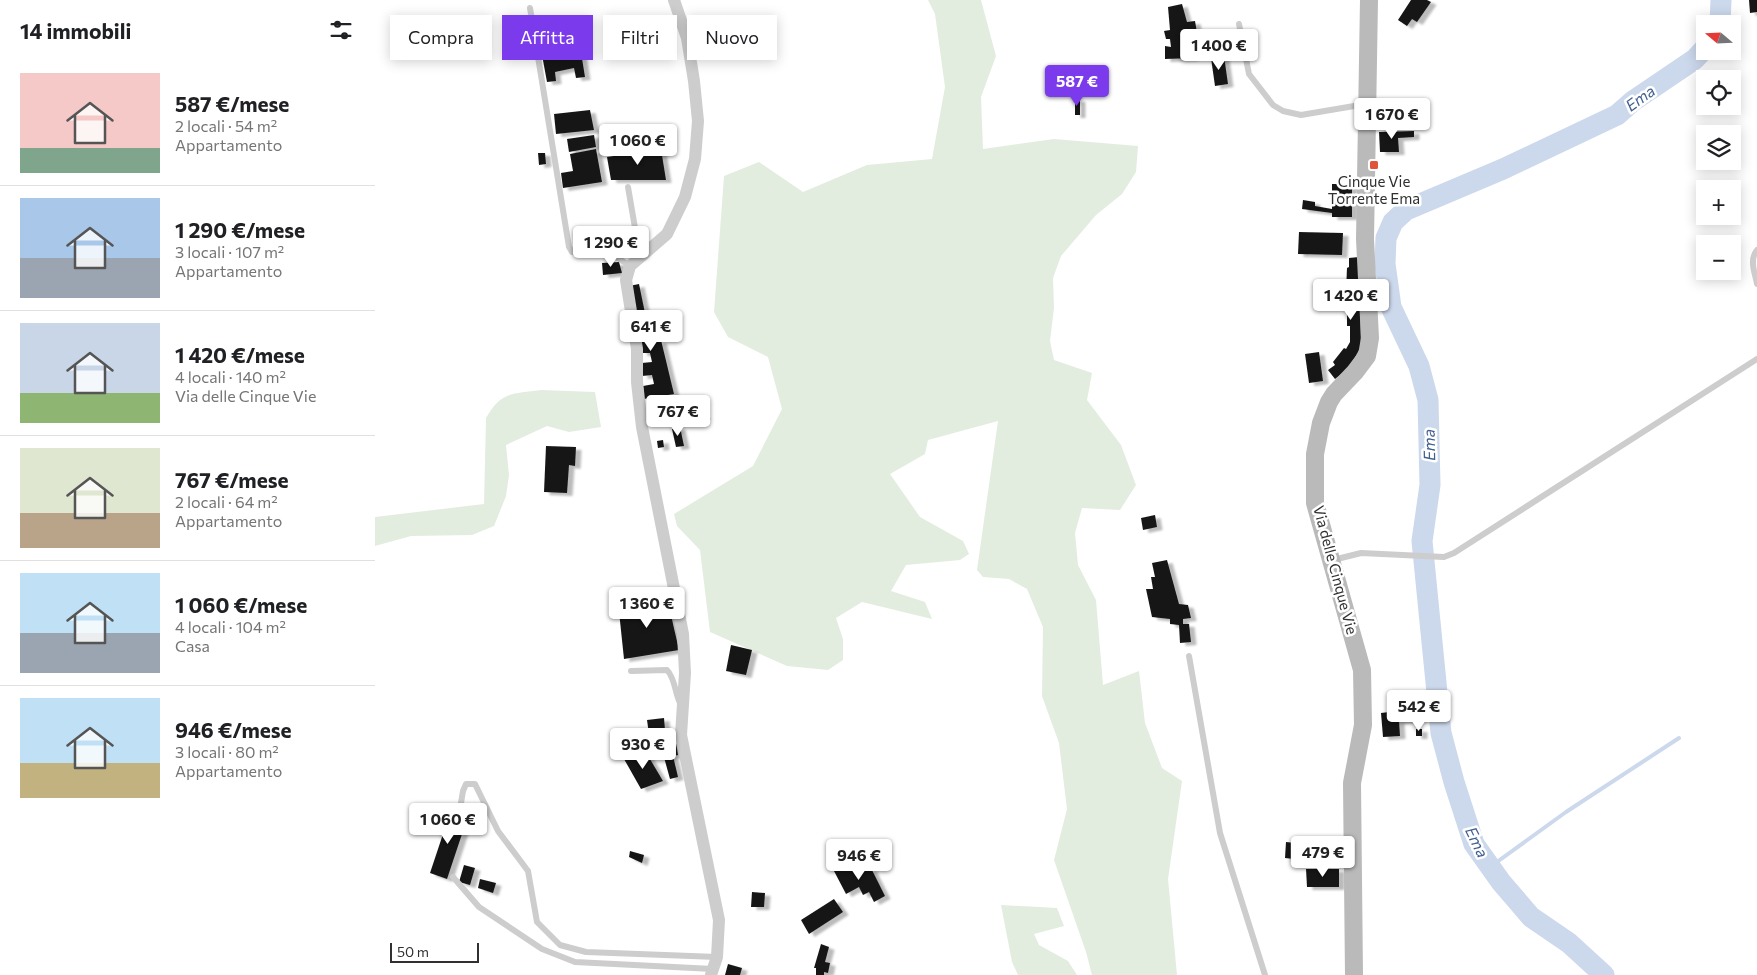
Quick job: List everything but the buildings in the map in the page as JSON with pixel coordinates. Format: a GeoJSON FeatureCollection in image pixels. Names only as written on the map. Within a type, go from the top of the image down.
{"type":"FeatureCollection","features":[{"type":"Feature","properties":{"kind":"street"},"geometry":{"type":"LineString","coordinates":[[674,0],[687,38],[695,81],[698,121],[695,159],[685,197],[667,234],[635,262],[625,280],[637,349],[637,382],[641,427],[683,634],[685,673],[681,735],[719,920],[714,967]]}},
{"type":"Feature","properties":{"kind":"street","name":"Via delle Cinque Vie"},"geometry":{"type":"LineString","coordinates":[[1354,975],[1352,783],[1363,725],[1362,670],[1315,503],[1315,454],[1321,423],[1329,402],[1363,362],[1369,349],[1365,239],[1369,0]]}},
{"type":"Feature","properties":{"kind":"lane"},"geometry":{"type":"LineString","coordinates":[[530,8],[571,252],[579,255],[602,251],[618,258],[635,262],[628,187]]}},
{"type":"Feature","properties":{"kind":"lane"},"geometry":{"type":"LineString","coordinates":[[1239,24],[1249,74],[1273,104],[1283,111],[1301,115],[1368,104]]}},
{"type":"Feature","properties":{"kind":"lane"},"geometry":{"type":"LineString","coordinates":[[1757,250],[1752,260],[1757,284]]}},
{"type":"Feature","properties":{"kind":"lane"},"geometry":{"type":"LineString","coordinates":[[1331,560],[1361,553],[1444,557],[1454,553],[1757,359]]}},
{"type":"Feature","properties":{"kind":"lane"},"geometry":{"type":"LineString","coordinates":[[1189,656],[1220,832],[1265,975]]}},
{"type":"Feature","properties":{"kind":"lane"},"geometry":{"type":"LineString","coordinates":[[631,671],[667,670],[673,679],[676,695],[682,706]]}},
{"type":"Feature","properties":{"kind":"lane"},"geometry":{"type":"LineString","coordinates":[[460,809],[466,784],[475,784],[498,831],[528,871],[537,922],[560,946],[586,952],[714,967]]}},
{"type":"Feature","properties":{"kind":"lane"},"geometry":{"type":"LineString","coordinates":[[453,877],[479,908],[543,950],[575,962],[714,967]]}},
{"type":"Feature","properties":{"kind":"green space"},"geometry":{"type":"Polygon","coordinates":[[[928,0],[981,0],[996,56],[981,97],[983,149],[1054,139],[1138,146],[1136,172],[1122,194],[1096,215],[1061,256],[1053,278],[1054,308],[1050,341],[1054,360],[1092,373],[1087,400],[1121,445],[1136,485],[1120,510],[1082,508],[1075,533],[1078,565],[1096,600],[1103,685],[1139,671],[1145,723],[1162,768],[1182,781],[1168,879],[1177,975],[1092,975],[1086,952],[1054,860],[1067,809],[1059,743],[1042,696],[1043,627],[1027,589],[1009,579],[983,577],[977,570],[998,421],[928,440],[925,454],[890,474],[920,517],[963,541],[969,554],[960,560],[906,565],[891,591],[925,602],[932,619],[862,602],[836,618],[843,639],[843,660],[828,670],[787,666],[710,632],[700,550],[677,526],[674,514],[753,466],[782,409],[768,357],[728,337],[714,312],[724,176],[759,162],[803,192],[867,165],[932,159],[945,87],[935,14],[928,0]]]}},
{"type":"Feature","properties":{"kind":"green space"},"geometry":{"type":"Polygon","coordinates":[[[541,390],[595,392],[601,427],[569,432],[547,426],[506,445],[509,475],[506,496],[494,526],[472,535],[411,536],[375,546],[375,517],[484,504],[486,418],[503,398],[515,393],[541,390]]]}},
{"type":"Feature","properties":{"kind":"green space"},"geometry":{"type":"Polygon","coordinates":[[[1001,905],[1057,908],[1064,926],[1034,934],[1039,945],[1068,961],[1077,975],[1018,975],[1012,962],[1001,905]]]}},
{"type":"Feature","properties":{"kind":"water"},"geometry":{"type":"Polygon","coordinates":[[[705,398],[711,420],[699,423],[695,405],[699,403],[698,400],[705,398]]]}},
{"type":"Feature","properties":{"kind":"waterway","name":"Ema"},"geometry":{"type":"LineString","coordinates":[[1720,15],[1721,0]]}},
{"type":"Feature","properties":{"kind":"waterway","name":"Ema"},"geometry":{"type":"LineString","coordinates":[[1604,975],[1569,943],[1531,917],[1501,882],[1474,844],[1454,782],[1441,733],[1422,541],[1430,485],[1428,400],[1419,366],[1391,307],[1385,264],[1386,238],[1393,222],[1406,210],[1503,169],[1617,115],[1633,101],[1696,58]]}},
{"type":"Feature","properties":{"kind":"waterway"},"geometry":{"type":"LineString","coordinates":[[1490,867],[1566,812],[1679,738]]}},
{"type":"Feature","properties":{"kind":"place","name":"Cinque Vie Torrente Ema"},"geometry":{"type":"Point","coordinates":[1374,165]}}]}
